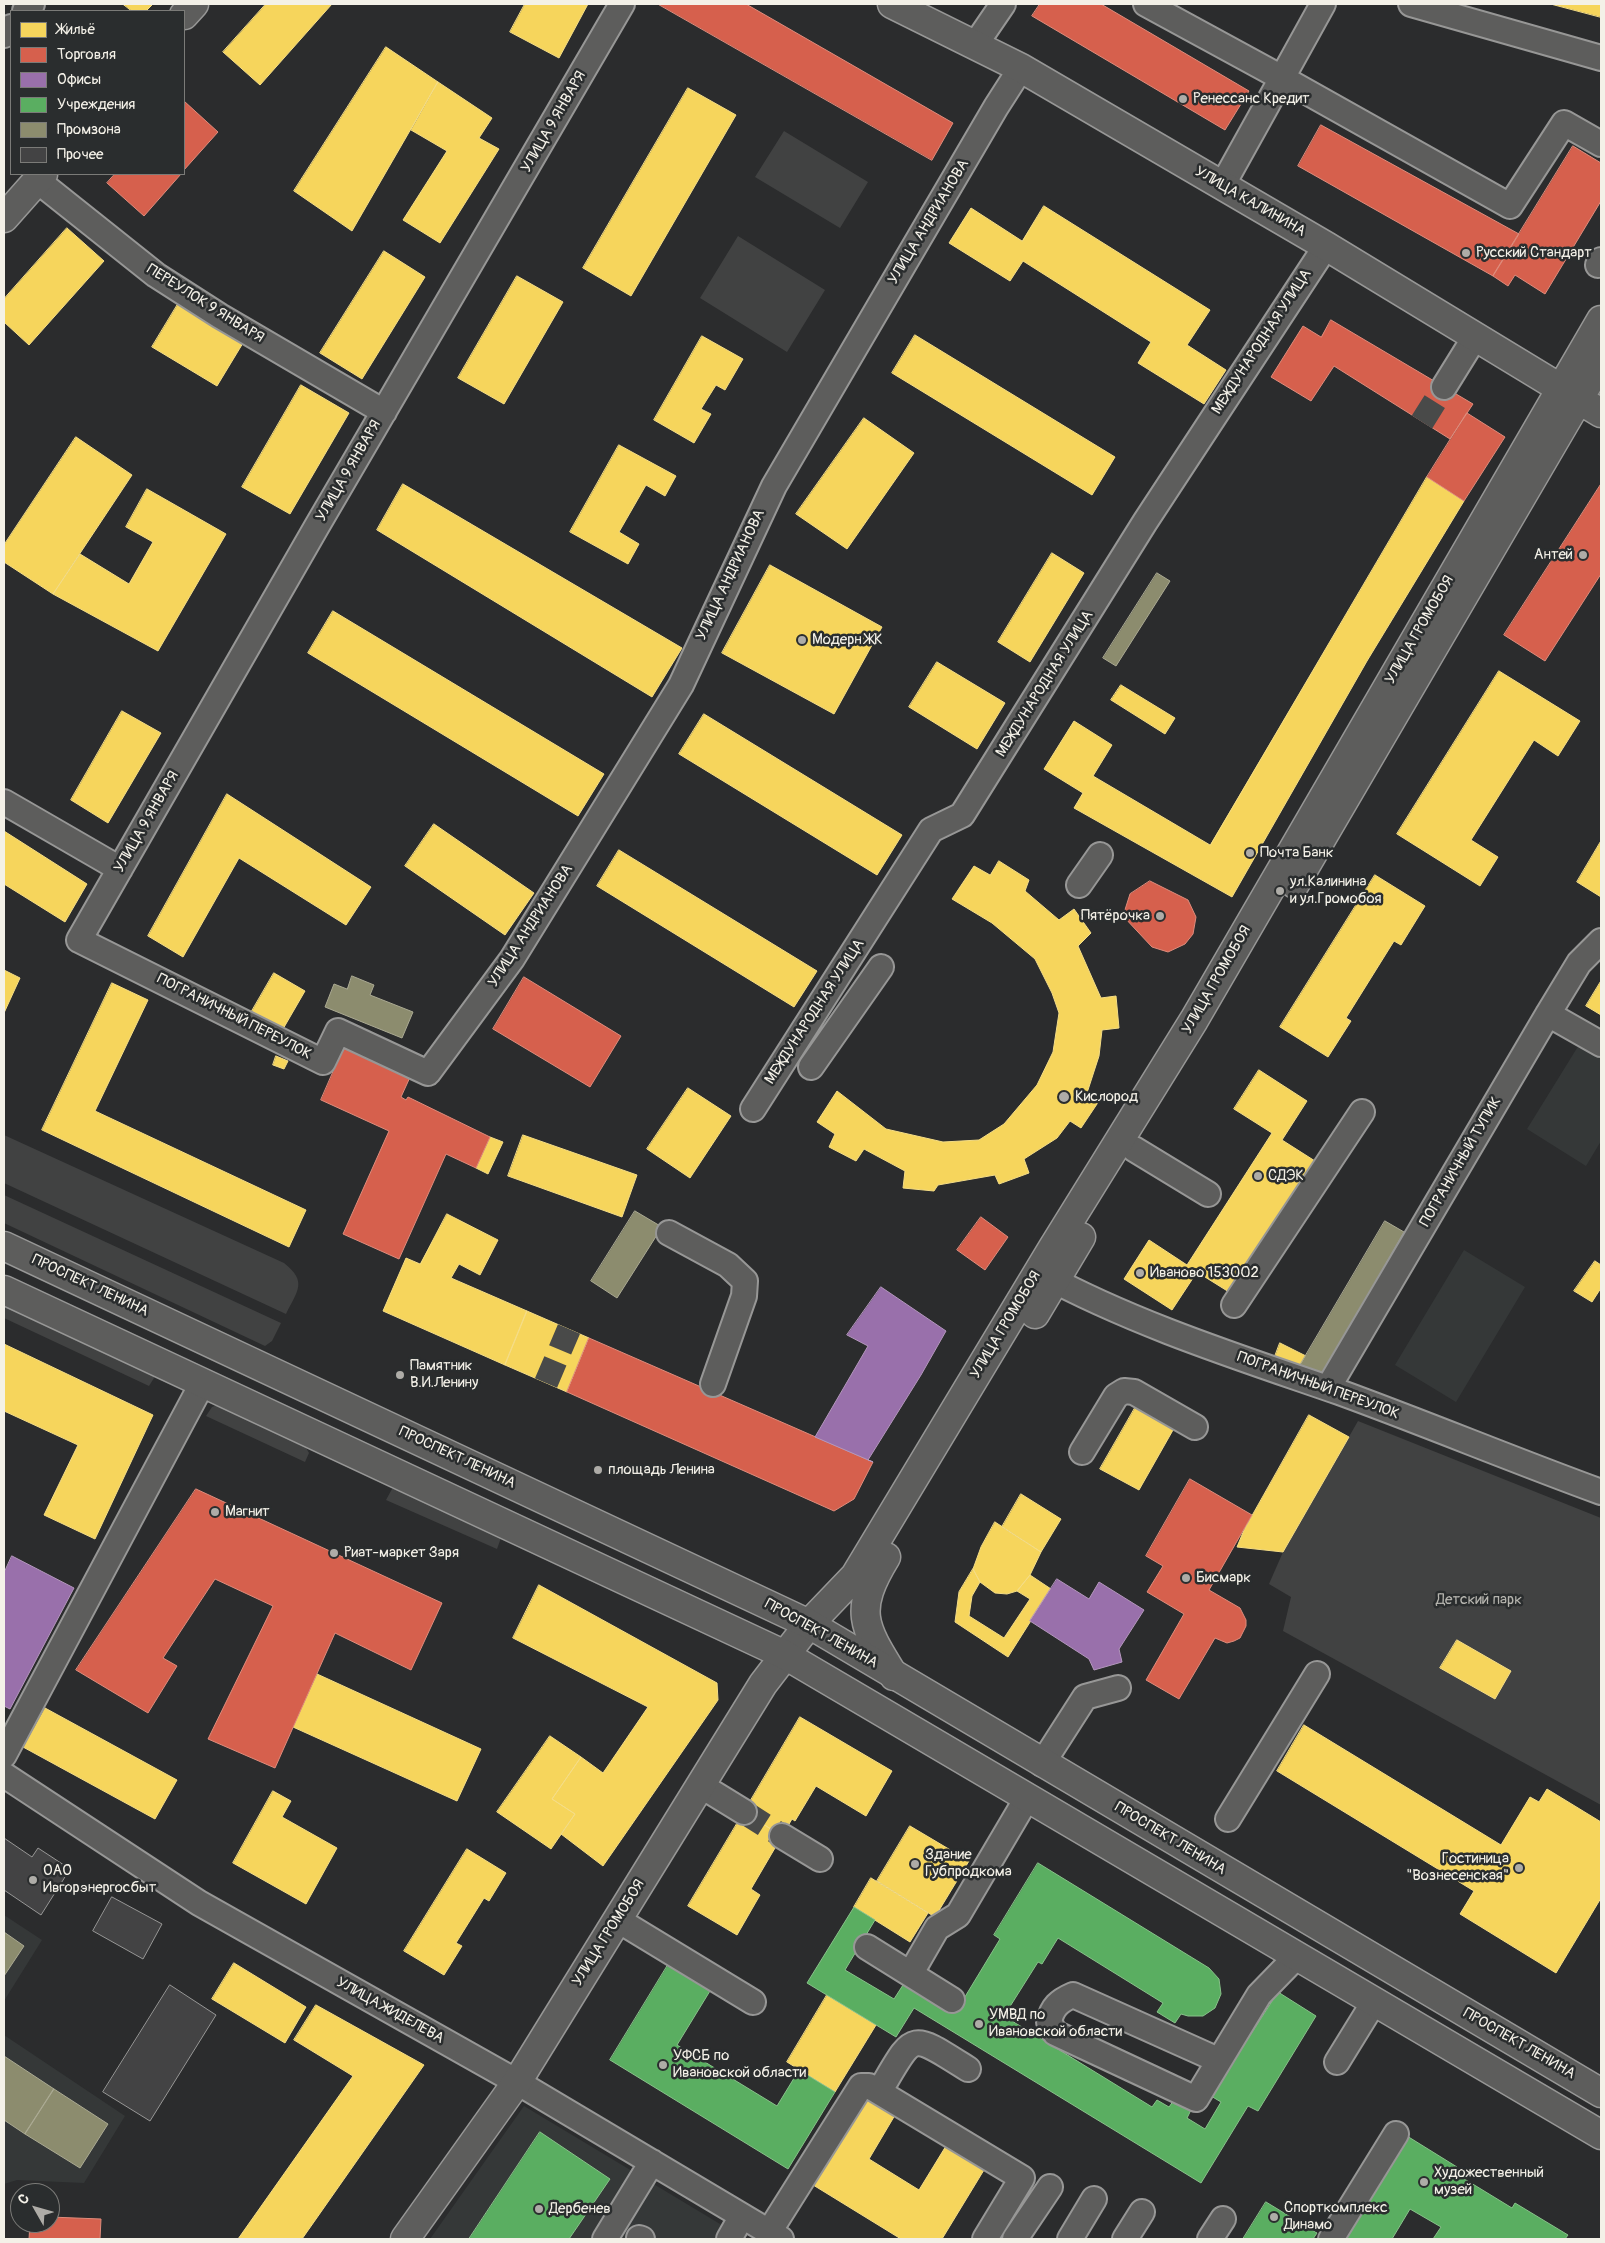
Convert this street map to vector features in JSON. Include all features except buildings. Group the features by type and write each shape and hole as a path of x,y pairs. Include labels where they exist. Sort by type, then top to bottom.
{"main road":[{"path":"185,14 194,4"},
{"name":"УЛИЦА КАЛИНИНА","path":"892,4 1021,68 1326,246 1580,401"},
{"path":"4,218 41,177"},
{"name":"УЛИЦА ГРОМОБОЯ","path":"894,1676 871,1639 865,1620 870,1584 1194,1020 1580,401 1601,320"},
{"name":"УЛИЦА ГРОМОБОЯ","path":"405,2239 517,2082 763,1684 809,1624 855,1576 1047,1276 1134,1149 1339,811 1580,401 1601,361"},
{"name":"ПРОСПЕКТ ЛЕНИНА","path":"4,1246 809,1624 1042,1764 1601,2092"},
{"path":"4,1290 785,1655 1296,1957 1601,2134"},
{"name":"УЛИЦА ГРОМОБОЯ","path":"809,1624 870,1584"}],"street":[{"name":"УЛИЦА 9 ЯНВАРЯ","path":"79,940 622,4"},
{"path":"975,45 1003,4"},
{"path":"1146,4 1510,206 1564,123 1601,144"},
{"path":"1222,186 1323,4"},
{"path":"1410,4 1601,58"},
{"name":"УЛИЦА АНДРИАНОВА","path":"428,1073 512,959 681,685 774,486 996,107 1021,68"},
{"name":"ПЕРЕУЛОК 9 ЯНВАРЯ","path":"41,177 156,275 220,316 384,412"},
{"name":"МЕЖДУНАРОДНАЯ УЛИЦА","path":"753,1109 825,1000 931,830 962,815 1145,522 1326,246"},
{"path":"1444,387 1475,337"},
{"path":"4,802 120,869"},
{"path":"1079,885 1100,854"},
{"name":"ПОГРАНИЧНЫЙ ПЕРЕУЛОК","path":"79,940 323,1062 338,1031 428,1073"},
{"name":"ПОГРАНИЧНЫЙ ТУПИК","path":"1328,1388 1579,963 1601,941"},
{"path":"790,1053 818,1071 847,1015 881,967"},
{"path":"825,1000 847,1015"},
{"path":"1548,1014 1601,1044"},
{"path":"1234,1305 1362,1112"},
{"path":"1134,1149 1208,1194"},
{"path":"668,1233 728,1265 745,1281 744,1296 713,1384"},
{"name":"ПОГРАНИЧНЫЙ ПЕРЕУЛОК","path":"1047,1276 1081,1294 1235,1356 1328,1388 1601,1492"},
{"path":"4,1755 203,1382"},
{"path":"1082,1452 1116,1396 1124,1391 1134,1392 1196,1427"},
{"path":"1228,1819 1317,1674"},
{"path":"1042,1764 1085,1697 1118,1688"},
{"name":"УЛИЦА ЖИДЕЛЕВА","path":"4,1775 199,1903 517,2082 652,2162 762,2231"},
{"path":"700,1785 744,1812"},
{"path":"911,1973 937,1928 958,1916 1027,1798"},
{"path":"782,1836 820,1859"},
{"path":"618,1920 753,2002"},
{"path":"867,1947 952,2000"},
{"path":"1218,2060 1073,1995 1061,2000 1051,2011 1049,2022 1055,2033 1196,2099 1218,2060 1259,1996 1296,1957"},
{"path":"1337,2062 1374,2002"},
{"path":"879,2092 906,2047 917,2042 928,2044 968,2069"},
{"path":"729,2239 762,2231 861,2086 870,2086 1022,2178 985,2239"},
{"path":"1331,2239 1396,2134"},
{"path":"605,2239 652,2162"},
{"path":"1015,2239 1050,2187"},
{"path":"1070,2239 1094,2199"},
{"path":"1125,2239 1142,2212"},
{"path":"1210,2239 1223,2219"}],"shaded area":[{"path":"1582,1040 1601,1052 1601,1141 1586,1166 1527,1129"},
{"path":"1464,1250 1525,1287 1456,1402 1395,1365"},
{"path":"4,1915 42,1940 4,2001"},
{"path":"4,2035 125,2116 84,2183 17,2180 4,2184"},
{"path":"524,2106 745,2239 430,2239"}],"green space":[{"path":"784,131 868,182 840,228 755,177"},
{"path":"738,236 825,290 787,352 700,298"},
{"path":"4,1135 284,1263 298,1281 297,1293 286,1314 4,1183"},
{"path":"4,1195 281,1323 272,1341 265,1346 4,1223"},
{"path":"4,1306 121,1361 129,1356 159,1370 149,1386 4,1318"},
{"path":"220,1404 304,1444 309,1453 305,1462 206,1416 212,1407"},
{"name":"Детский парк","path":"1358,1421 1601,1518 1601,1805 1283,1631 1291,1597 1269,1584 1283,1552"},
{"path":"392,1489 399,1489 502,1535 497,1549 386,1500"}],"tunnel":[{"path":"1422,422 1444,387"},
{"path":"546,1383 569,1329"},
{"path":"744,1812 782,1836"}],"place":[{"name":"Ренессанс Кредит","path":"1183,99"},
{"name":"Русский Стандарт","path":"1466,253"},
{"name":"Антей","path":"1583,555"},
{"name":"Модерн ЖК","path":"802,640"},
{"name":"Почта Банк","path":"1250,853"},
{"name":"ул.Калинина и ул.Громобоя","path":"1280,891"},
{"name":"Пятёрочка","path":"1160,916"},
{"name":"Кислород","path":"1064,1097"},
{"name":"СДЭК","path":"1258,1176"},
{"name":"Иваново 153002","path":"1140,1273"},
{"name":"Памятник В.И.Ленину","path":"400,1375"},
{"name":"площадь Ленина","path":"598,1470"},
{"name":"Магнит","path":"215,1512"},
{"name":"Риат-маркет Заря","path":"334,1553"},
{"name":"Бисмарк","path":"1186,1578"},
{"name":"Здание Губпродкома","path":"915,1864"},
{"name":"Гостиница \"Вознесенская\"","path":"1519,1868"},
{"name":"ОАО Ивгорэнергосбыт","path":"33,1880"},
{"name":"УМВД по Ивановской области","path":"979,2024"},
{"name":"УФСБ по Ивановской области","path":"663,2065"},
{"name":"Художественный музей","path":"1424,2182"},
{"name":"Дербенев","path":"539,2209"},
{"name":"Спорткомплекс Динамо","path":"1274,2217"}]}
